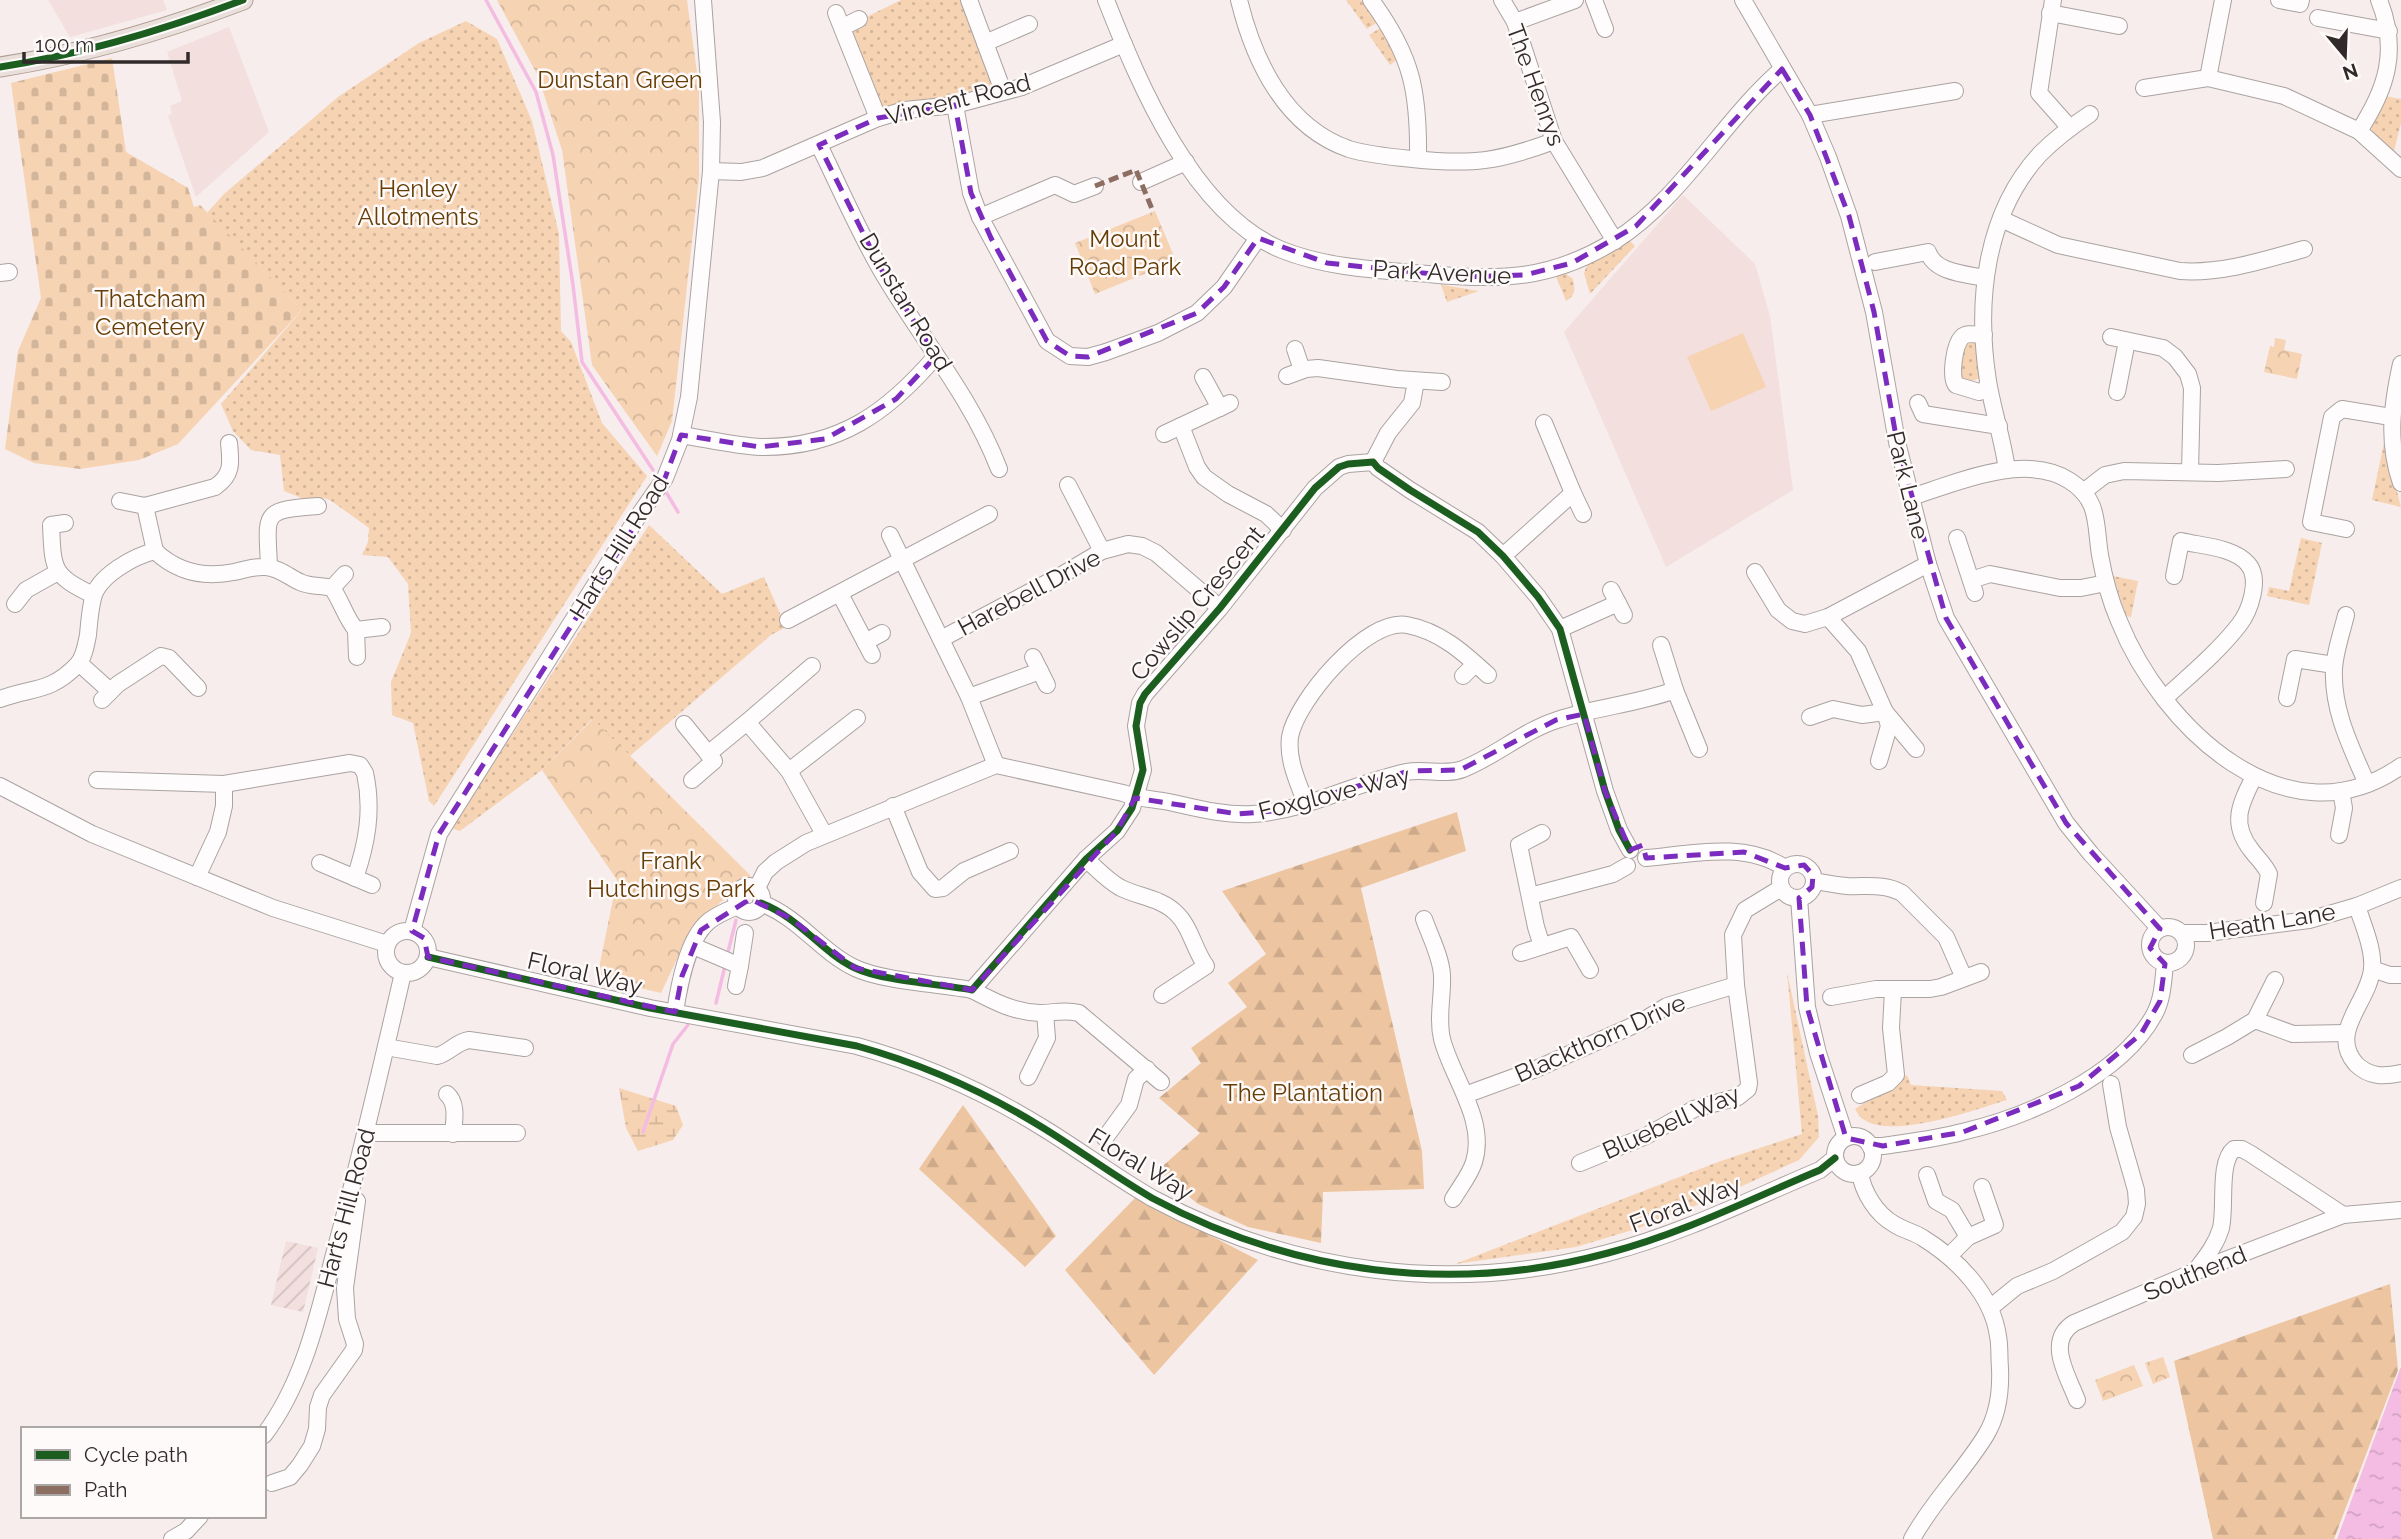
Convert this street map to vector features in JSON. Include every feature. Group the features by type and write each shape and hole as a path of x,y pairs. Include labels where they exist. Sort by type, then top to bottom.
{"main road":[{"path":"0,67 56,58 116,43 243,0"}],"street":[{"name":"Harts Hill Road","path":"412,931 439,834 637,518 665,478 681,435 688,397 711,171 712,122 704,0"},
{"path":"969,0 1003,91"},
{"name":"Park Avenue","path":"1106,0 1147,94 1186,162 1220,208 1258,238 1300,257 1327,263 1486,279 1525,275 1572,263 1615,241 1659,205 1754,96 1782,69"},
{"path":"1239,0 1262,66 1278,94 1301,121 1332,142 1378,155 1483,162 1515,156 1554,141"},
{"path":"1371,0 1394,33 1410,69 1419,123 1418,159"},
{"name":"The Henrys","path":"1502,0 1514,22 1554,141 1615,241"},
{"path":"1514,22 1575,0"},
{"path":"1594,0 1605,29"},
{"name":"Park Lane","path":"1742,0 1810,115 1829,160 1864,268 1890,410 1928,564 1946,618 2052,802 2091,854 2160,929"},
{"path":"2208,78 2223,0"},
{"path":"2279,0 2300,4 2301,0"},
{"path":"2359,131 2380,95 2393,40 2379,0"},
{"path":"2070,128 2039,93 2051,7 2119,26"},
{"path":"2318,18 2393,40"},
{"path":"859,19 839,20 878,118"},
{"path":"985,43 1029,24"},
{"name":"Vincent Road","path":"711,171 752,170 819,145 878,118 905,110 955,105 1022,87 1124,44"},
{"path":"2144,88 2208,78 2284,96 2359,131 2401,169"},
{"path":"1810,115 1955,91"},
{"path":"955,105 971,193 980,217 1047,341 1060,351 1088,357 1153,335 1197,313 1218,294 1258,238"},
{"path":"2007,470 1989,382 1984,335 1982,305 1992,246 2001,219 2031,165 2070,128 2090,114"},
{"name":"Dunstan Road","path":"819,145 881,269 970,408 993,464"},
{"path":"1141,182 1157,167 1186,162"},
{"path":"980,217 1055,185 1074,194 1095,186"},
{"path":"2001,219 2058,245 2180,271 2236,266 2304,249"},
{"path":"1875,262 1928,252 1930,259 1940,266 1985,278"},
{"path":"1984,335 1968,334 1961,339 1952,379 1955,385 1979,392 1987,389 1989,382"},
{"path":"2117,392 2119,339 2167,350 2182,364 2191,380 2189,472"},
{"path":"1295,349 1294,373 1331,370 1442,382"},
{"path":"681,435 760,447 825,439 866,419 896,399 936,356"},
{"path":"2401,364 2394,457 2401,483"},
{"path":"1164,435 1225,405 1203,377"},
{"path":"1416,381 1412,403 1388,433 1373,462 1410,490 1478,532 1538,597 1560,629 1609,803 1628,858"},
{"path":"1918,403 1923,414 1999,426"},
{"path":"2346,529 2311,522 2332,418 2342,409 2395,427"},
{"path":"1544,423 1583,514"},
{"path":"1181,426 1197,467 1204,477 1221,490 1266,514 1283,530"},
{"path":"120,501 145,506 215,487 224,481 228,474 235,452"},
{"name":"Cowslip Crescent","path":"972,990 1086,859 1117,831 1132,808 1143,769 1136,737 1140,703 1145,694 1220,608 1315,488 1332,471 1348,464 1373,462"},
{"path":"2083,492 2105,475 2124,471 2189,472 2263,464 2286,469"},
{"path":"1912,497 2007,470 2035,468 2057,474 2083,492 2095,513 2106,583 2118,619 2135,655 2181,719 2215,749 2254,777 2300,792 2342,791 2367,784 2401,765"},
{"path":"1068,485 1102,551"},
{"path":"1503,556 1573,493"},
{"path":"145,506 155,551 178,568 206,575 269,567 301,583 332,589 346,618 356,630 357,657"},
{"path":"269,567 267,526 270,518 281,509 318,506"},
{"path":"788,620 989,514"},
{"path":"53,525 52,555 58,572 69,583 93,595"},
{"path":"968,525 977,541"},
{"name":"Harebell Drive","path":"890,535 969,697 996,765"},
{"path":"268,539 285,538"},
{"path":"1957,538 1973,587 1998,580 2060,588 2081,588 2106,583"},
{"path":"2165,698 2239,626 2259,589 2247,562 2230,552 2182,541 2174,576"},
{"name":"Harebell Drive","path":"941,639 1102,551 1128,544 1149,549 1220,608"},
{"path":"0,699 47,688 79,663 86,645 93,595 112,573 134,558 155,551"},
{"path":"1755,572 1774,605 1788,618 1805,624 1828,617 1928,564"},
{"path":"15,604 22,586 58,572"},
{"path":"332,589 345,573"},
{"path":"840,594 869,648 882,633"},
{"path":"1560,629 1617,603"},
{"path":"2346,615 2346,640 2334,665 2335,695 2342,727 2367,784"},
{"path":"1828,617 1858,651 1885,712 1889,726 1879,761"},
{"path":"1306,804 1292,766 1290,735 1303,705 1360,641 1378,629 1406,625 1450,642 1482,669 1463,676"},
{"path":"356,630 382,627"},
{"path":"1661,645 1675,691 1699,749"},
{"path":"79,663 106,695 161,656 169,658 195,678"},
{"path":"2287,698 2295,659 2334,665"},
{"path":"708,754 812,666"},
{"path":"969,697 1040,671"},
{"name":"Foxglove Way","path":"996,765 1135,798 1150,798 1205,810 1254,814 1306,804 1409,771 1460,770 1509,742 1556,720 1646,701 1675,691"},
{"path":"1810,718 1833,709 1862,715 1885,712"},
{"path":"1885,712 1916,749"},
{"path":"789,771 857,718"},
{"path":"747,722 789,771 824,834"},
{"path":"684,724 715,761 692,780"},
{"path":"104,785 224,784 350,763 360,765 366,777 369,813 366,842 355,877"},
{"path":"759,896 765,872 776,862 824,834 996,765"},
{"path":"2254,777 2241,802 2235,832 2269,874 2264,903"},
{"path":"197,877 218,832 224,806 224,784"},
{"path":"0,786 92,834 197,877 273,908 387,944"},
{"path":"2339,835 2344,808 2342,791"},
{"path":"893,806 920,872 935,889 943,888 964,871 997,866 1010,851"},
{"path":"1542,833 1519,845 1542,946"},
{"path":"1530,896 1613,874 1641,849 1646,858 1744,852 1764,856 1785,868"},
{"path":"1086,859 1121,888 1149,897 1175,911 1186,926 1195,950 1218,978"},
{"path":"320,863 372,884"},
{"path":"1797,864 1809,869 1814,881 1809,892 1799,898 1787,895 1781,888 1780,878 1785,868 1797,864"},
{"path":"1814,881 1895,889 1946,937 1964,978"},
{"path":"675,1012 681,976 701,930 709,921 738,905 736,898 739,891 749,886 855,968 875,975 972,990 999,1005 1022,1011 1045,1013 1066,1010 1079,1013 1161,1082"},
{"name":"Bluebell Way","path":"1580,1163 1646,1136 1694,1109 1744,1095 1749,1083 1736,985 1733,935 1741,916 1752,904 1781,888"},
{"name":"Heath Lane","path":"2182,933 2207,933 2309,920 2357,906 2401,888"},
{"path":"1799,898 1807,1007 1821,1065 1846,1138"},
{"path":"2357,906 2372,968 2346,1033 2348,1050 2353,1060 2364,1070 2383,1076 2401,1073"},
{"path":"1424,919 1442,972 1438,1016 1443,1040 1465,1095 1477,1144 1470,1171 1453,1199"},
{"path":"2172,928 2182,933 2187,943 2185,954 2176,962 2165,964 2155,958 2150,948 2152,937 2160,929 2172,928"},
{"path":"406,930 412,931 424,938 428,957 421,968 410,973 398,971 389,962 387,944 395,935 406,930"},
{"path":"736,986 732,963 745,933"},
{"path":"1521,953 1571,937 1590,970"},
{"path":"693,946 732,963"},
{"name":"Floral Way","path":"428,957 675,1012 857,1045 887,1054 948,1077 990,1098 1040,1126 1150,1197 1224,1231 1275,1251 1357,1268 1399,1273 1504,1272 1552,1266 1611,1253 1820,1170 1835,1158"},
{"path":"1870,1146 1963,1132 2024,1112 2078,1086 2112,1062 2141,1034 2154,1016 2160,1001 2165,964"},
{"path":"1162,995 1206,966"},
{"path":"2372,968 2390,975 2401,975"},
{"name":"Harts Hill Road","path":"266,1432 277,1418 311,1342 367,1133 404,972"},
{"path":"1831,997 1876,989 1930,989 1982,972"},
{"path":"2192,1055 2255,1020 2275,979"},
{"name":"Blackthorn Drive","path":"1465,1095 1573,1053 1641,1022 1667,1006 1736,985"},
{"path":"1860,1095 1888,1083 1896,1075 1892,1028 1893,990"},
{"path":"1028,1077 1047,1038 1045,1013"},
{"path":"2255,1020 2293,1034 2346,1033"},
{"path":"386,1047 437,1056 460,1042 469,1040 525,1048"},
{"path":"1105,1138 1129,1105 1136,1079 1147,1069"},
{"path":"1990,1308 2017,1286 2053,1271 2116,1235 2126,1228 2134,1217 2136,1190 2118,1127 2111,1084"},
{"path":"447,1094 452,1099 454,1109 453,1134"},
{"path":"367,1133 517,1133"},
{"path":"1857,1136 1867,1141 1870,1146 1871,1161 1860,1172 1853,1174 1842,1169 1835,1158 1837,1146 1846,1138 1857,1136"},
{"path":"2194,1272 2211,1250 2220,1231 2225,1164 2234,1149 2242,1149 2251,1154 2343,1215"},
{"path":"1860,1172 1866,1192 1886,1219 1921,1236 1949,1256 1965,1273 1990,1308 1998,1336 2000,1391 1987,1433 1912,1539"},
{"path":"1927,1175 1936,1201 1952,1210 1968,1237"},
{"path":"1949,1256 1968,1237 2003,1222 1982,1187"},
{"path":"272,1483 290,1477 312,1446 322,1395 354,1350 355,1344 347,1319 345,1287 358,1204 350,1194"},
{"name":"Southend","path":"2077,1400 2060,1352 2060,1339 2065,1330 2074,1323 2194,1272 2343,1215 2401,1210"},
{"path":"172,1539 186,1531 198,1518"}],"highlighted area":[{"path":"1782,69 1810,115 1849,216 1874,312 1897,442 1946,618 2066,823 2160,929 2150,948 2165,964 2160,1001 2141,1034 2079,1086 1963,1132 1883,1146 1846,1138 1807,1007 1799,898 1812,887 1813,875 1804,865 1785,868 1744,852 1646,858 1643,845 1630,850 1605,791 1584,714 1556,720 1460,770 1409,771 1273,811 1238,814 1135,798 1117,831 972,990 855,968 790,918 750,899 701,930 682,976 675,1012 428,957 424,938 412,931 439,834 665,478 681,435 760,447 825,439 896,399 936,356 881,269 819,145 878,118 955,105 971,193 991,238 1047,341 1070,356 1088,357 1197,313 1224,287 1258,238 1327,263 1461,277 1525,275 1572,263 1636,226"}],"shaded area":[{"path":"48,0 163,0 167,10 70,37"},
{"path":"229,27 269,132 196,197 168,116 172,113 170,106 182,101 167,52"},
{"path":"1683,195 1755,264 1770,316 1793,490 1666,567 1564,332"},
{"path":"286,1241 318,1248 303,1312 271,1305"}],"green space":[{"name":"Dunstan Green","path":"497,0 687,0 699,87 699,178 672,421 657,456 592,365 562,150 538,76"},
{"path":"901,0 965,0 1004,92 878,118 844,28"},
{"path":"1346,0 1361,0 1378,22 1367,29"},
{"name":"Henley Allotments","path":"466,21 497,39 532,121 559,234 561,331 571,342 602,423 647,476 434,806 429,801 413,723 392,715 391,682 411,633 408,584 388,557 362,555 368,542 369,528 330,500 323,498 314,503 284,491 280,455 251,450 233,431 221,404 302,310 207,213 224,194 338,97 419,43"},
{"path":"1382,27 1398,59 1390,65 1369,35"},
{"name":"Thatcham Cemetery","path":"112,58 126,152 188,188 194,207 200,205 302,310 178,444 139,460 80,469 34,463 5,449 18,351 41,298 11,83"},
{"path":"2385,96 2401,99 2401,123 2394,151 2373,133 2371,127"},
{"name":"Mount Road Park","path":"1155,211 1176,261 1095,294 1075,243"},
{"path":"1629,240 1635,246 1590,294 1584,273 1588,263"},
{"path":"1562,271 1573,279 1574,286 1573,294 1566,301 1555,274"},
{"path":"1440,282 1443,285 1479,291 1447,302"},
{"path":"1743,333 1766,387 1711,411 1687,357"},
{"path":"2275,338 2286,340 2284,350 2302,354 2297,379 2264,372 2270,346 2274,347"},
{"path":"1971,340 1978,343 1982,375 1969,381 1960,379 1961,347"},
{"path":"2384,443 2401,507 2372,500"},
{"path":"649,525 722,594 764,577 786,627 771,635 630,756 592,719 542,770 460,831 451,828"},
{"path":"2301,538 2322,543 2309,605 2267,596 2269,587 2289,591"},
{"path":"2113,576 2138,581 2131,617 2126,616"},
{"name":"Frank Hutchings Park","path":"593,719 751,876 692,927 661,993 597,978 617,880 542,770"},
{"name":"The Plantation","path":"1457,812 1466,851 1361,888 1422,1151 1424,1189 1323,1192 1321,1243 1248,1227 1198,1204 1157,1171 1200,1133 1159,1098 1201,1063 1191,1048 1247,1007 1228,983 1266,954 1222,891"},
{"path":"1787,972 1818,1116 1819,1137 1799,1160 1720,1196 1639,1228 1576,1247 1455,1264 1718,1162 1802,1134"},
{"path":"1907,1075 1911,1085 2002,1091 2007,1100 1956,1116 1916,1124 1880,1125 1859,1116 1855,1109"},
{"path":"619,1088 676,1106 683,1125 673,1140 638,1151 626,1128"},
{"path":"963,1105 1056,1236 1025,1267 919,1169"},
{"path":"1136,1197 1258,1260 1154,1375 1065,1270"},
{"path":"2390,1284 2398,1370 2334,1539 2213,1539 2174,1361"},
{"path":"2163,1357 2170,1377 2153,1384 2145,1363"},
{"path":"2134,1365 2143,1386 2103,1401 2095,1380"}],"water":[{"path":"2400,1369 2401,1539 2337,1539"}],"waterway":[{"path":"486,0 536,92 553,155 582,362 653,470"},
{"path":"663,487 678,512"},
{"path":"727,956 736,920"},
{"path":"716,1003 725,966"},
{"path":"643,1132 673,1044 688,1025"}],"marked path":[{"path":"1095,186 1136,170 1152,209"}],"cycle path":[{"path":"0,67 123,40 243,0"},
{"path":"761,903 787,917 831,953 855,968 895,979 972,990 1086,859 1117,831 1132,808 1143,770 1136,726 1140,703 1145,694 1220,608 1315,488 1339,467 1373,462 1410,490 1478,532 1538,597 1560,629 1605,791 1619,830 1630,850"},
{"path":"428,957 650,1008 857,1046 881,1053 928,1070 996,1101 1152,1198 1206,1224 1261,1245 1317,1260 1375,1270 1433,1274 1491,1273 1550,1266 1608,1253 1716,1215 1820,1170 1835,1158"}]}
